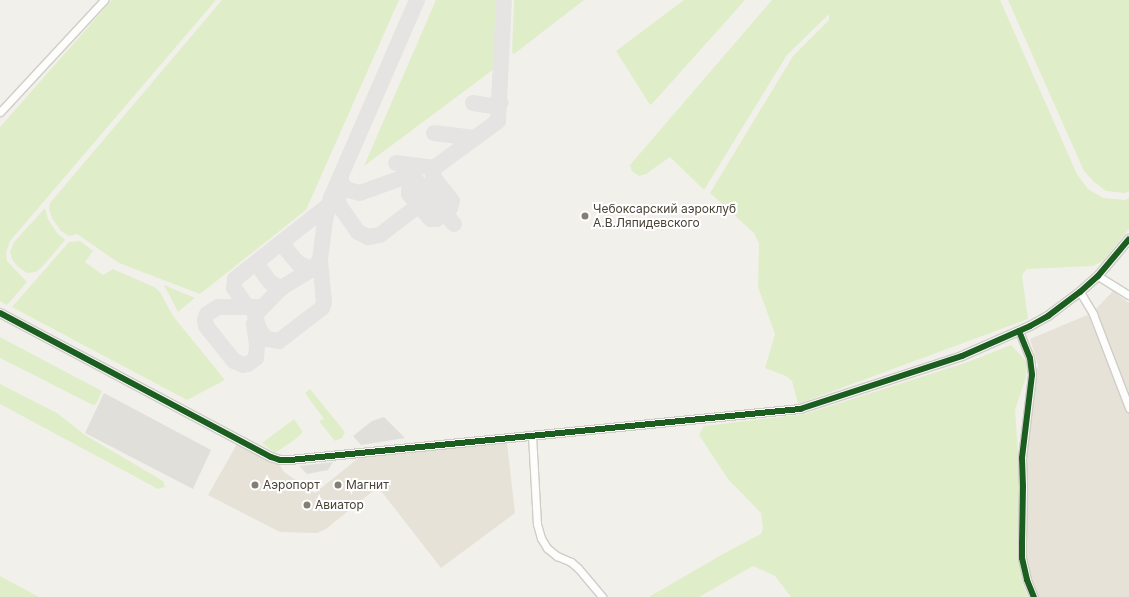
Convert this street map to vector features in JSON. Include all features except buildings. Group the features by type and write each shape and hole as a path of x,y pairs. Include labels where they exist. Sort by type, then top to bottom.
{"street":[{"path":"0,112 104,0"},
{"path":"0,313 280,460 800,409 962,356 1019,331 1048,316 1080,292 1098,276 1129,239"},
{"path":"1098,276 1129,295"},
{"path":"1080,292 1093,314 1129,408"},
{"path":"1019,331 1030,358 1032,374 1022,458 1024,486 1022,558 1027,580 1034,597"},
{"path":"532,436 537,524 541,538 547,548 557,556 571,562 578,568 602,597"}],"shaded area":[{"path":"1113,291 1129,303 1129,597 1033,597 1025,559 1026,460 1029,411 1038,365 1030,339 1092,313"},
{"path":"104,393 211,450 193,489 85,433"},
{"path":"384,417 405,438 361,445 353,436 372,421"},
{"path":"507,443 515,513 441,568 378,487 326,529 317,533 280,532 208,495 237,444 279,464 284,472 315,493 361,456"},
{"path":"333,462 328,470 307,474 299,466"}],"green space":[{"path":"112,0 216,0 10,241 6,253 7,261 27,282 7,305 0,301 0,127"},
{"path":"222,0 399,0 306,210 200,294 119,263 77,234 69,236 61,231 52,218 49,209 50,203"},
{"path":"436,0 496,0 494,69 364,166"},
{"path":"514,0 584,0 514,54 512,52"},
{"path":"684,0 745,0 650,105 616,51"},
{"path":"772,0 1000,0 1077,174 1088,189 1103,198 1125,200 1129,198 1129,229 1103,261 1093,266 1027,269 1022,275 1028,319 798,404 792,381 786,376 765,368 775,334 758,287 759,244 754,233 710,193 793,56 829,20 829,14 787,55 704,190 670,157 646,174 639,176 632,171 630,165"},
{"path":"1008,0 1129,0 1129,191 1125,193 1106,191 1094,182 1084,171"},
{"path":"45,208 48,219 57,233 65,240 43,266 36,272 27,273 17,266 12,259 10,252 14,242"},
{"path":"80,241 93,251 85,262 103,275 113,269 154,287 160,292 173,316 225,380 187,400 12,307 69,242"},
{"path":"164,285 195,298 178,312"},
{"path":"0,337 102,391 96,404 93,405 0,358"},
{"path":"1011,345 1027,362 1026,377 1015,410 1020,479 1019,543 1023,584 1028,597 791,597 775,576 753,566 699,597 649,597 761,534 763,528 761,513 728,479 699,435 704,426 805,414 968,362"},
{"path":"0,384 57,413 85,435 163,481 165,487 158,489 0,404"},
{"path":"310,389 345,432 342,438 335,441 319,421 324,419 305,393"},
{"path":"294,419 303,432 297,438 275,453 262,443"},
{"path":"0,576 39,597 0,597"}],"taxiway":[{"path":"320,260 324,302 322,308 279,341 266,339 259,329 255,315 281,288 311,270 320,260 325,220 331,198 417,0"},
{"path":"454,224 444,213 421,186 415,187 409,191 409,194 431,219 436,219 442,215 446,211 450,208 452,201 433,177 434,168 498,121 504,0"},
{"path":"473,103 493,106 500,103"},
{"path":"434,133 475,138"},
{"path":"396,163 434,168"},
{"path":"337,187 339,205 358,232 368,237 380,235 419,205 422,199 421,186 411,177 399,179 360,193 348,190 342,185 340,178"},
{"path":"250,308 246,305 234,288 235,279 329,205"},
{"path":"281,243 298,263 308,268 315,267"},
{"path":"256,263 270,282 281,288"},
{"path":"254,324 257,346 256,358 248,364 243,365 234,361 206,326 205,320 207,314 218,307 262,307"}],"cycle path":[{"path":"0,313 271,457 280,460 290,460 800,409 962,356 1030,326 1048,316 1080,292 1098,276 1129,239"},
{"path":"1019,331 1030,358 1032,375 1022,458 1022,558 1027,580 1034,597"}],"place":[{"name":"Чебоксарский аэроклуб А.В.Ляпидевского","path":"585,216"},
{"name":"Аэропорт","path":"255,485"},
{"name":"Магнит","path":"338,485"},
{"name":"Авиатор","path":"307,505"}]}
